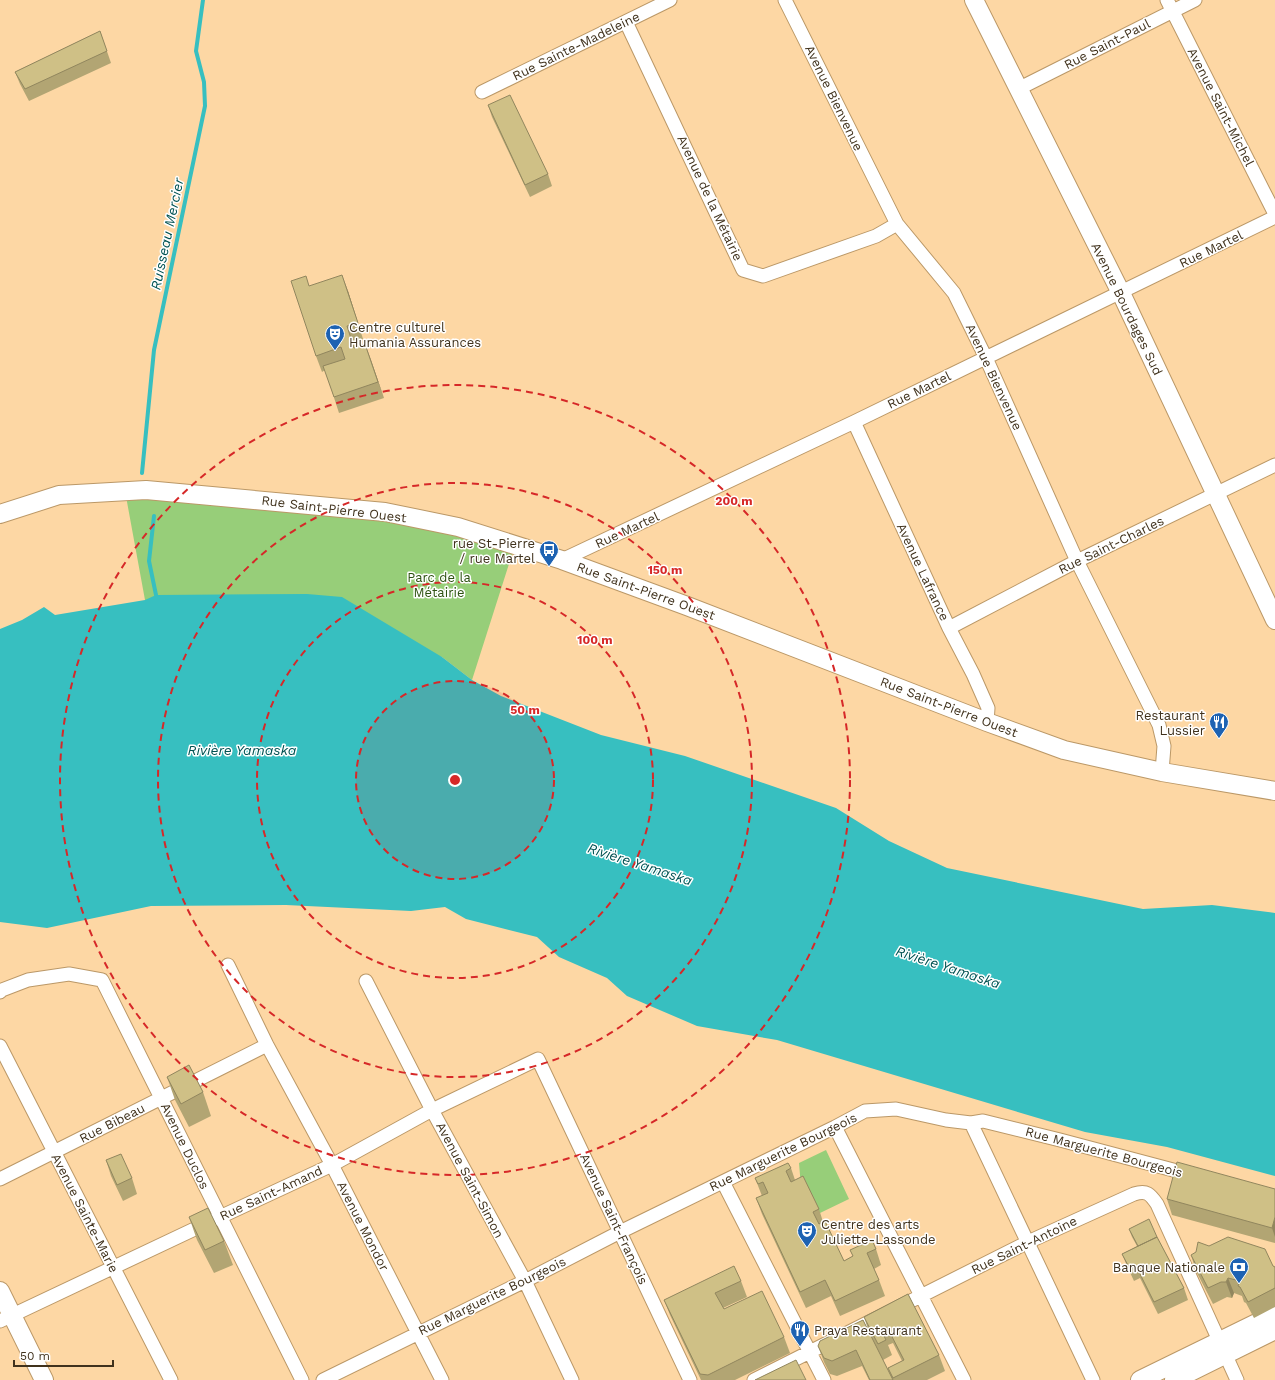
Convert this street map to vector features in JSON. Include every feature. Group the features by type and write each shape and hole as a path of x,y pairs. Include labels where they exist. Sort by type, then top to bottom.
{"street":[{"name":"Rue Sainte-Madeleine","path":"482,92 670,0"},
{"name":"Avenue Bienvenue","path":"785,0 896,224 954,293 986,358 1077,561 1159,724 1164,746 1162,772"},
{"name":"Avenue Bourdages Sud","path":"974,0 1121,293 1275,620"},
{"name":"Rue Saint-Paul","path":"1018,89 1170,6 1195,0"},
{"name":"Avenue Saint-Michel","path":"1170,6 1275,216"},
{"name":"Avenue de la Métairie","path":"626,22 743,270 763,276 876,236 896,224"},
{"name":"Rue Martel","path":"562,560 854,422 1121,293 1275,216"},
{"name":"Avenue Lafrance","path":"854,422 949,628 974,674 988,708 987,722"},
{"name":"Rue Saint-Charles","path":"949,628 1077,561 1275,465"},
{"name":"Rue Saint-Pierre Ouest","path":"0,514 59,495 146,490 385,512 458,527 562,560 688,606 987,722 1064,750 1162,772 1275,791"},
{"name":"Avenue Mondor","path":"228,965 267,1045 332,1165 442,1380"},
{"name":"Avenue Duclos","path":"0,992 28,980 69,974 102,980 302,1380"},
{"name":"Avenue Saint-Simon","path":"366,981 432,1110 525,1281 572,1380"},
{"name":"Rue Bibeau","path":"0,1179 267,1045"},
{"name":"Avenue Sainte-Marie","path":"0,1046 171,1380"},
{"name":"Rue Saint-Amand","path":"6,1318 220,1216 332,1165 432,1110 538,1059"},
{"name":"Avenue Saint-François","path":"538,1059 690,1380"},
{"name":"Rue Marguerite Bourgeois","path":"323,1380 865,1111 896,1109 946,1120 971,1123 983,1121 1202,1178"},
{"path":"971,1123 1093,1380"},
{"path":"835,1127 964,1380"},
{"path":"723,1182 824,1380"},
{"name":"Rue Saint-Antoine","path":"754,1380 1028,1242 1134,1194 1142,1192 1150,1194 1158,1204 1223,1348"},
{"path":"0,1291 6,1318 44,1380"},
{"path":"1174,1380 1275,1314"},
{"path":"1140,1380 1275,1330"},
{"path":"1223,1348 1237,1380"}],"green space":[{"name":"Parc de la Métairie","path":"125,491 314,505 515,545 472,680 442,657 145,600"},
{"path":"826,1150 849,1199 820,1213 801,1187 799,1163"}],"water":[{"name":"Rivière Yamaska","path":"307,594 342,597 442,657 472,680 501,696 601,735 685,756 836,808 889,841 947,868 1143,909 1212,905 1275,913 1275,1176 1167,1147 1085,1132 777,1040 697,1026 627,996 607,978 559,957 537,937 466,919 445,907 411,911 286,905 151,906 47,928 0,922 0,629 22,620 44,607 55,615 145,600 156,595"}],"building":[{"path":"100,31 107,51 25,89 15,72"},
{"path":"510,95 548,174 525,185 488,105"},
{"name":"Centre culturel Humania Assurances","path":"342,275 358,323 347,326 354,348 365,344 378,382 334,397 323,366 345,359 341,347 316,356 291,281 306,276 309,286"},
{"path":"189,1065 203,1092 181,1104 167,1077"},
{"path":"121,1154 132,1178 117,1185 106,1160"},
{"path":"1177,1162 1275,1189 1275,1217 1272,1228 1167,1199"},
{"name":"Centre des arts Juliette-Lassonde","path":"788,1163 791,1168 786,1171 791,1182 803,1176 819,1209 813,1212 819,1224 825,1221 844,1261 853,1256 850,1250 872,1240 876,1249 867,1253 879,1280 835,1301 825,1280 800,1292 756,1198 768,1193 763,1182 758,1184 755,1178"},
{"path":"208,1208 224,1241 205,1250 189,1217"},
{"path":"1149,1219 1157,1237 1138,1246 1129,1229"},
{"path":"1157,1237 1184,1288 1154,1302 1136,1266 1130,1269 1122,1254"},
{"name":"Banque Nationale","path":"1228,1237 1265,1249 1273,1266 1275,1267 1275,1288 1248,1302 1238,1286 1240,1281 1228,1278 1226,1282 1221,1282 1208,1288 1191,1255 1196,1252 1198,1242 1209,1246"},
{"path":"734,1266 741,1281 715,1293 724,1309 762,1291 784,1337 708,1375 700,1374 664,1300"},
{"path":"908,1294 939,1355 893,1378 888,1368 904,1360 887,1327 881,1330 886,1340 878,1344 864,1317"},
{"path":"863,1320 893,1380 870,1380 856,1350 832,1361 824,1358 818,1346 820,1341"},
{"path":"796,1360 806,1380 755,1380"}],"waterway":[{"name":"Ruisseau Mercier","path":"142,473 154,350 205,106 204,82 196,51 203,0"},
{"name":"Ruisseau Mercier","path":"154,516 149,561 156,595"}],"place":[{"name":"Centre culturel Humania Assurances","path":"335,351"},
{"name":"rue St-Pierre / rue Martel","path":"549,567"},
{"name":"Restaurant Lussier","path":"1219,739"},
{"name":"Centre des arts Juliette-Lassonde","path":"807,1248"},
{"name":"Banque Nationale","path":"1239,1284"},
{"name":"Praya Restaurant","path":"800,1347"}]}
